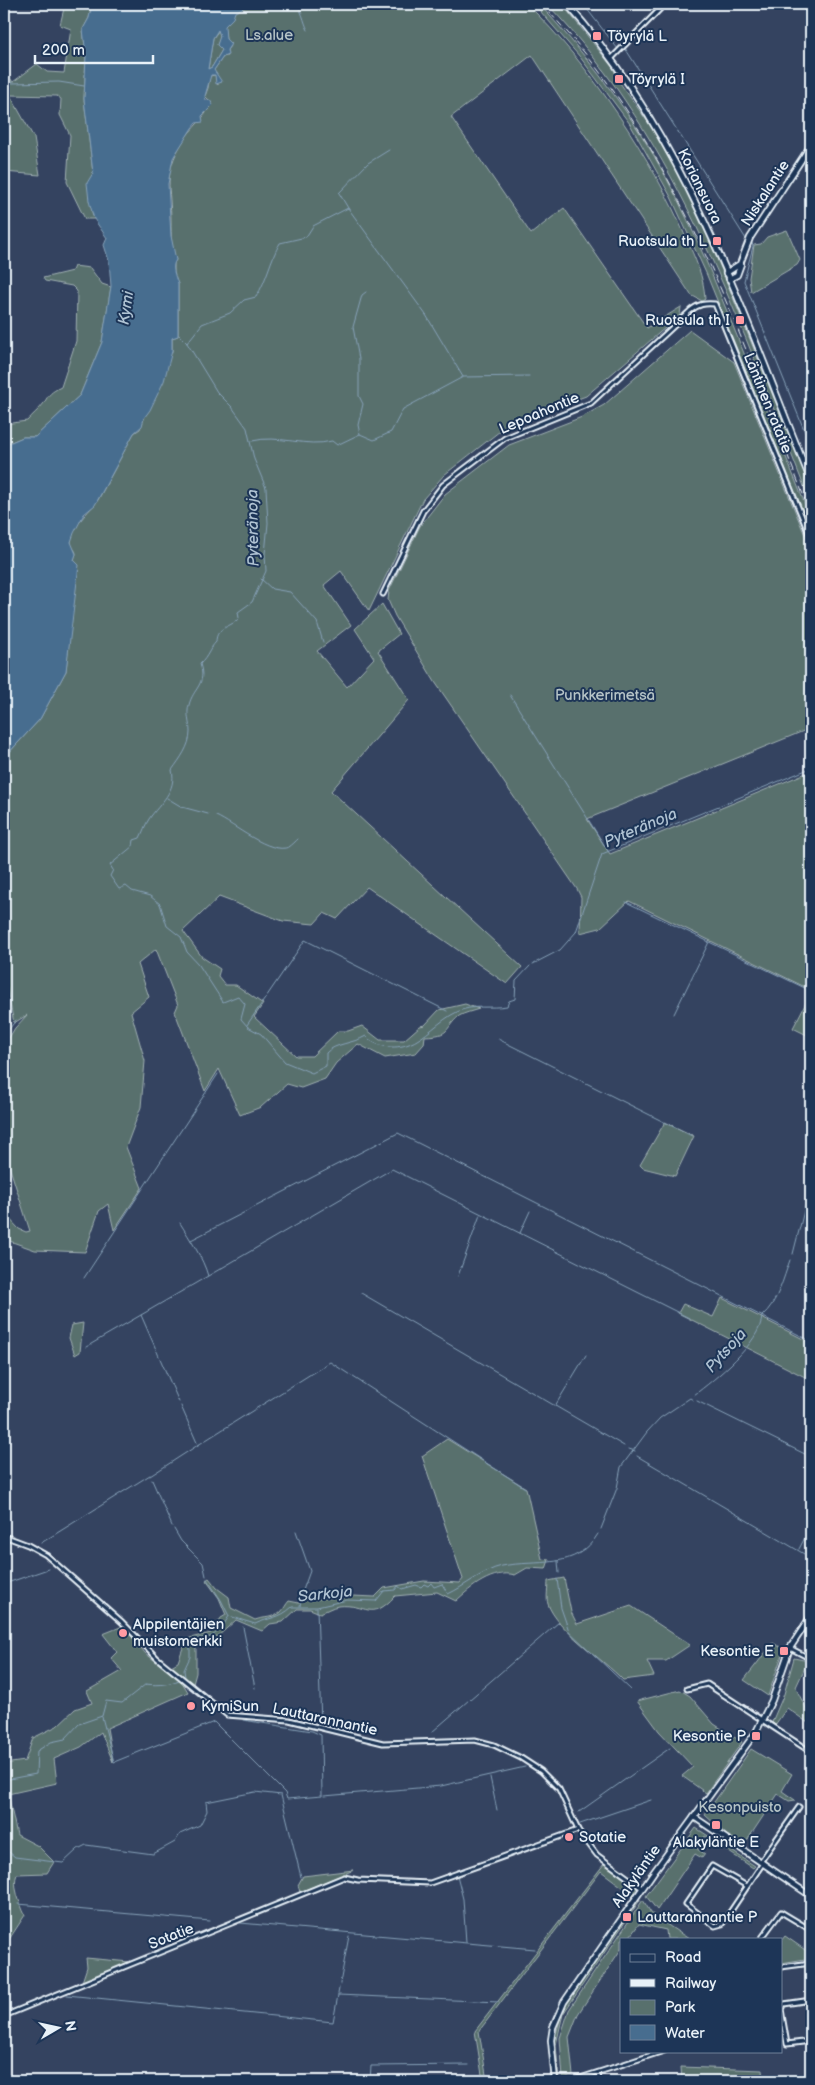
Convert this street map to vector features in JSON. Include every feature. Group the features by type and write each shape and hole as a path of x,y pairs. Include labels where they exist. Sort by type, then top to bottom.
{"street":[{"name":"Koriansuora","path":"567,4 610,60 679,170 704,220 811,481"},
{"path":"610,60 665,4"},
{"name":"Niskalantie","path":"729,280 739,272 750,238 811,145"},
{"name":"Niskalantie","path":"726,273 737,268 743,257"},
{"name":"Lepoahontie","path":"383,594 423,511 443,485 505,438 590,403 695,308 702,304 715,304"},
{"name":"Läntinen ratatie","path":"715,304 811,539"},
{"name":"Lauttarannantie","path":"4,1536 28,1545 46,1555 222,1712 233,1716 284,1720 383,1742 462,1740 494,1745 521,1758 552,1781 566,1800 578,1830 597,1855 643,1889"},
{"name":"Alakyläntie","path":"555,2081 551,2040 558,2013 580,1977 763,1720 790,1648 811,1616"},
{"path":"790,1648 811,1659"},
{"path":"687,1689 707,1684 811,1752"},
{"path":"747,1886 712,1866 686,1904 716,1926 720,1926 747,1886 762,1862 799,1807"},
{"path":"694,1817 811,1896"},
{"name":"Sotatie","path":"4,2016 344,1877 358,1880 430,1883 578,1830"},
{"path":"762,1938 781,1912 811,1930"},
{"path":"782,1967 811,1963"},
{"path":"782,2007 784,2004 811,2000"},
{"path":"782,2015 787,2044 811,2041"},
{"path":"571,2081 598,2074 661,2052"},
{"path":"598,2074 599,2081"}],"green space":[{"path":"65,4 92,4 89,18 83,29 86,56 84,99 93,173 92,212 94,219 85,219 67,182 70,135 60,115 61,99 57,96 10,95 34,138 40,175 4,172 4,70 13,82 37,64 47,72 64,73 71,29 60,25"},
{"name":"Ls.alue","path":"242,4 527,4 551,28 596,83 637,144 672,207 693,253 701,275 705,299 702,301 691,295 532,55 451,117 531,234 564,208 647,328 681,307 680,315 586,396 524,419 500,431 444,475 423,499 369,611 341,571 324,585 351,625 317,651 347,687 374,658 355,629 382,604 399,634 378,651 409,700 331,791 522,967 507,984 367,887 337,919 324,913 314,924 283,921 219,897 183,931 202,957 220,969 218,976 225,985 236,985 263,1004 254,1017 296,1056 312,1056 338,1031 348,1031 362,1026 380,1040 404,1040 420,1026 425,1025 439,1010 465,1004 479,1009 459,1016 443,1033 425,1036 424,1044 416,1053 385,1058 358,1044 336,1063 325,1079 301,1088 287,1084 261,1107 240,1115 219,1069 205,1091 175,1012 178,1005 156,949 138,964 149,997 131,1012 145,1061 141,1107 126,1147 142,1188 114,1230 108,1204 99,1211 85,1252 35,1250 4,1239 4,1213 19,1229 26,1232 30,1231 4,1150 4,1046 15,1028 27,1015 14,1023 4,974 4,758 40,719 66,671 73,598 79,570 74,560 76,553 71,544 74,530 98,500 134,433 140,429 172,351 172,338 178,336 178,284 174,276 174,263 176,260 171,236 170,173 176,153 183,141 209,107 211,102 205,96 210,76 215,75 218,85 214,70 223,57 227,56 227,50 230,46 226,39 223,25"},
{"path":"534,4 539,4 600,76 641,134 665,176 688,221 718,290 811,519 811,531 706,273 671,197 630,124 580,57"},
{"path":"547,4 562,4 613,68 620,83 650,125 680,178 707,234 811,489 811,504 732,305 703,240 671,177 635,116 594,58"},
{"path":"219,30 220,38 217,45 222,50 212,67 208,69 213,38"},
{"path":"787,230 800,260 797,265 751,292 749,278 754,245 761,244 767,237"},
{"path":"74,266 90,268 102,284 111,287 102,342 80,395 35,437 23,437 4,445 4,424 27,421 47,397 61,387 76,341 77,291 72,286 45,281 43,278 72,271"},
{"name":"Punkkerimetsä","path":"690,330 734,362 811,550 811,728 587,819 610,854 811,771 811,990 629,901 600,928 580,933 581,897 577,889 435,682 395,616 388,600 389,591 420,526 445,494 509,445 582,417 604,405"},
{"path":"811,993 811,1037 793,1028"},
{"path":"665,1122 694,1136 675,1176 643,1168 640,1165"},
{"path":"722,1298 811,1343 811,1380 678,1313 683,1304 713,1317"},
{"path":"83,1323 80,1352 75,1355 69,1338 72,1325"},
{"path":"447,1439 526,1488 542,1559 549,1560 546,1569 527,1568 515,1575 507,1574 491,1577 475,1585 456,1601 437,1592 395,1596 380,1609 374,1610 338,1606 320,1613 310,1609 297,1609 283,1622 270,1624 262,1631 236,1620 217,1637 199,1642 196,1645 196,1673 193,1684 171,1666 178,1662 186,1639 211,1633 221,1618 226,1615 219,1598 206,1580 209,1578 217,1588 229,1597 231,1608 255,1620 278,1614 289,1601 299,1603 301,1599 352,1596 375,1597 384,1588 424,1581 460,1583 463,1579 422,1456"},
{"path":"564,1578 571,1612 577,1624 631,1606 690,1645 666,1661 647,1661 654,1676 623,1680 570,1634 553,1614 547,1602 548,1581"},
{"path":"123,1626 145,1653 182,1682 188,1692 107,1728 113,1762 101,1732 81,1747 54,1759 57,1783 8,1794 17,1835 38,1846 54,1862 47,1873 17,1874 15,1884 25,1915 8,1941 4,1941 4,1764 25,1761 33,1738 57,1726 75,1709 92,1703 87,1691 122,1671 111,1658 117,1652 103,1634"},
{"path":"773,1643 782,1648 783,1652 768,1696 744,1680"},
{"path":"794,1658 808,1661 796,1687 811,1720 811,1725 787,1708 775,1725 772,1722 784,1694"},
{"path":"680,1690 690,1696 714,1724 742,1742 706,1793 682,1776 693,1767 659,1731 637,1701"},
{"name":"Kesonpuisto","path":"751,1749 792,1774 782,1791 795,1800 789,1801 778,1794 744,1845 728,1836 705,1815"},
{"path":"696,1828 755,1866 753,1868 705,1836 697,1849 705,1854 702,1858 695,1854 657,1910 646,1896"},
{"path":"604,1864 637,1888 633,1895 601,1871 479,2031 487,2081 483,2081 475,2031"},
{"path":"354,1870 300,1892 298,1885 303,1876"},
{"path":"639,1897 640,1900 563,2014 556,2045 559,2079 553,2045 563,2009"},
{"path":"643,1900 651,1913 687,1938 667,1938 666,1930 639,1924 629,1938 620,1938 620,1951 578,2014 569,2037 573,2075 563,2078 560,2038 569,2010"},
{"path":"785,1936 811,1954 811,1958 782,1963 782,1940"},
{"path":"86,1958 130,1962 82,1982 87,1967"},
{"path":"681,2067 763,2070 764,2081 682,2081"}],"water":[{"name":"Kymi","path":"92,4 251,4 235,12 233,18 225,26 226,39 231,44 227,50 228,55 223,57 214,70 222,82 216,84 215,75 211,75 205,96 206,100 210,100 213,105 202,116 203,122 196,123 192,128 173,158 168,184 171,236 176,260 174,268 178,284 178,336 172,338 172,351 164,381 144,418 142,426 134,433 95,505 84,514 74,533 71,542 76,554 74,560 79,565 66,671 40,719 4,758 4,445 23,437 35,437 80,395 102,342 111,286 109,261 104,245 107,238 94,219 87,183 93,173 84,99 86,56 83,29 89,18","holes":["218,30 220,36 217,45 222,50 212,67 208,69 213,38"]}],"waterway":[{"path":"295,4 298,6 308,30"},
{"path":"583,4 618,49 623,44"},
{"path":"648,23 625,48 746,239"},
{"path":"4,73 12,83 59,82 84,86"},
{"path":"348,208 339,193 368,163 389,150"},
{"path":"187,343 202,324 230,313 244,300 256,297 280,243 306,237 313,226 348,208 426,315 463,377"},
{"path":"752,243 753,246 744,281 811,447"},
{"path":"360,434 358,425 363,404 359,396 359,359 353,327 362,295 366,292"},
{"name":"Pyteränoja","path":"179,335 187,343 217,392 232,407 247,428 254,459 266,488 268,523 265,554 266,571 252,602 238,612 239,618 236,621 218,633 216,642 200,664 202,671 201,682 191,699 188,709 190,737 184,752 172,770 173,777 170,791 149,819 140,838 134,840 133,846 110,865 113,870 110,876 119,889 126,886 132,891 150,896 160,904 167,926 181,937 187,952 199,965 223,1002 238,996 245,1004 241,1019 248,1027 261,1034 285,1062 312,1073 326,1066 326,1053 339,1045 366,1036 374,1043 380,1045 391,1047 403,1046 421,1038 445,1019 463,1010 475,1007 507,1006 509,1001 515,999 516,981 530,966"},
{"path":"252,441 262,439 312,443 332,441 337,445 360,434 374,440 391,432 403,409 463,377 529,376"},
{"path":"261,579 272,589 290,592 317,622 323,642"},
{"path":"510,695 608,851"},
{"name":"Pyteränoja","path":"533,964 560,950 576,932 602,854 811,768"},
{"path":"167,798 182,807 208,814"},
{"path":"216,816 252,838 272,847 289,847 298,839"},
{"path":"626,902 811,991"},
{"path":"247,1025 305,940 447,1011"},
{"path":"674,1014 709,942"},
{"path":"4,1036 16,1020"},
{"path":"498,1039 692,1136"},
{"path":"84,1278 218,1074"},
{"path":"191,1240 398,1133 811,1341"},
{"path":"208,1276 392,1169 689,1318"},
{"name":"Pytsoja","path":"793,1254 807,1199 811,1195"},
{"path":"520,1233 530,1211"},
{"path":"458,1276 480,1215"},
{"path":"179,1402 141,1315 208,1276 200,1256 180,1223"},
{"name":"Pytsoja","path":"694,1395 736,1360 746,1349 760,1326 762,1316 776,1297 790,1260"},
{"path":"361,1293 624,1446"},
{"path":"86,1347 141,1315"},
{"path":"555,1406 586,1355"},
{"path":"198,1445 330,1362 525,1488"},
{"name":"Pytsoja","path":"601,1529 617,1488 621,1467 660,1418 690,1398 693,1400"},
{"path":"697,1401 811,1457"},
{"path":"150,1476 198,1445 181,1406"},
{"name":"Pytsoja","path":"629,1449 635,1451"},
{"path":"637,1456 811,1558"},
{"path":"41,1543 150,1475"},
{"path":"152,1480 172,1526"},
{"path":"799,1549 811,1526"},
{"path":"174,1529 181,1541 203,1563 206,1576"},
{"path":"296,1531 310,1571 302,1593 300,1606"},
{"name":"Sarkoja","path":"4,1780 36,1774 37,1751 51,1742 65,1739 79,1724 102,1716 106,1701 122,1703 146,1684 166,1684 185,1677 184,1670 190,1657 190,1641 213,1635 222,1627 229,1616 255,1624 279,1616 292,1607 317,1607 347,1600 376,1601 384,1591 395,1590 398,1586 402,1589 416,1585 421,1587 424,1584 428,1586 431,1583 434,1587 442,1584 448,1594 495,1568 567,1559 579,1554 589,1546 598,1534"},
{"path":"558,1561 559,1573"},
{"path":"4,1584 48,1569"},
{"path":"207,1579 229,1616"},
{"path":"557,1579 561,1608 569,1631 631,1690"},
{"path":"317,1608 321,1724"},
{"path":"432,1732 559,1622"},
{"path":"243,1627 255,1688"},
{"path":"102,1717 114,1762 214,1722 285,1793 287,1799 322,1796 321,1735 312,1731 243,1720"},
{"path":"579,1812 670,1748"},
{"path":"324,1796 441,1786 525,1767"},
{"path":"490,1777 497,1810"},
{"path":"4,1848 15,1857 63,1863 78,1849 86,1845 153,1854 175,1842 180,1834 200,1825 207,1811 206,1802 255,1792 281,1795 301,1877"},
{"path":"580,1824 651,1800"},
{"path":"457,1875 463,1899 466,1942"},
{"name":"Sarkoja","path":"4,1889 6,1913"},
{"path":"18,1904 210,1921"},
{"path":"240,1923 535,1949"},
{"path":"338,1994 349,1936"},
{"path":"67,1995 333,2022 338,1995 499,2002"},
{"path":"370,2081 371,2066 469,2065"}],"railway":[{"path":"541,4 589,59 631,117 668,180 701,245 730,312 811,514"}],"place":[{"name":"Töyrylä L","path":"597,36"},
{"name":"Töyrylä I","path":"619,79"},
{"name":"Ruotsula th L","path":"717,241"},
{"name":"Ruotsula th I","path":"740,320"},
{"name":"Alppilentäjien muistomerkki","path":"123,1633"},
{"name":"Kesontie E","path":"784,1651"},
{"name":"KymiSun","path":"191,1706"},
{"name":"Kesontie P","path":"756,1736"},
{"name":"Alakyläntie E","path":"716,1825"},
{"name":"Sotatie","path":"569,1837"},
{"name":"Lauttarannantie P","path":"627,1917"}]}
